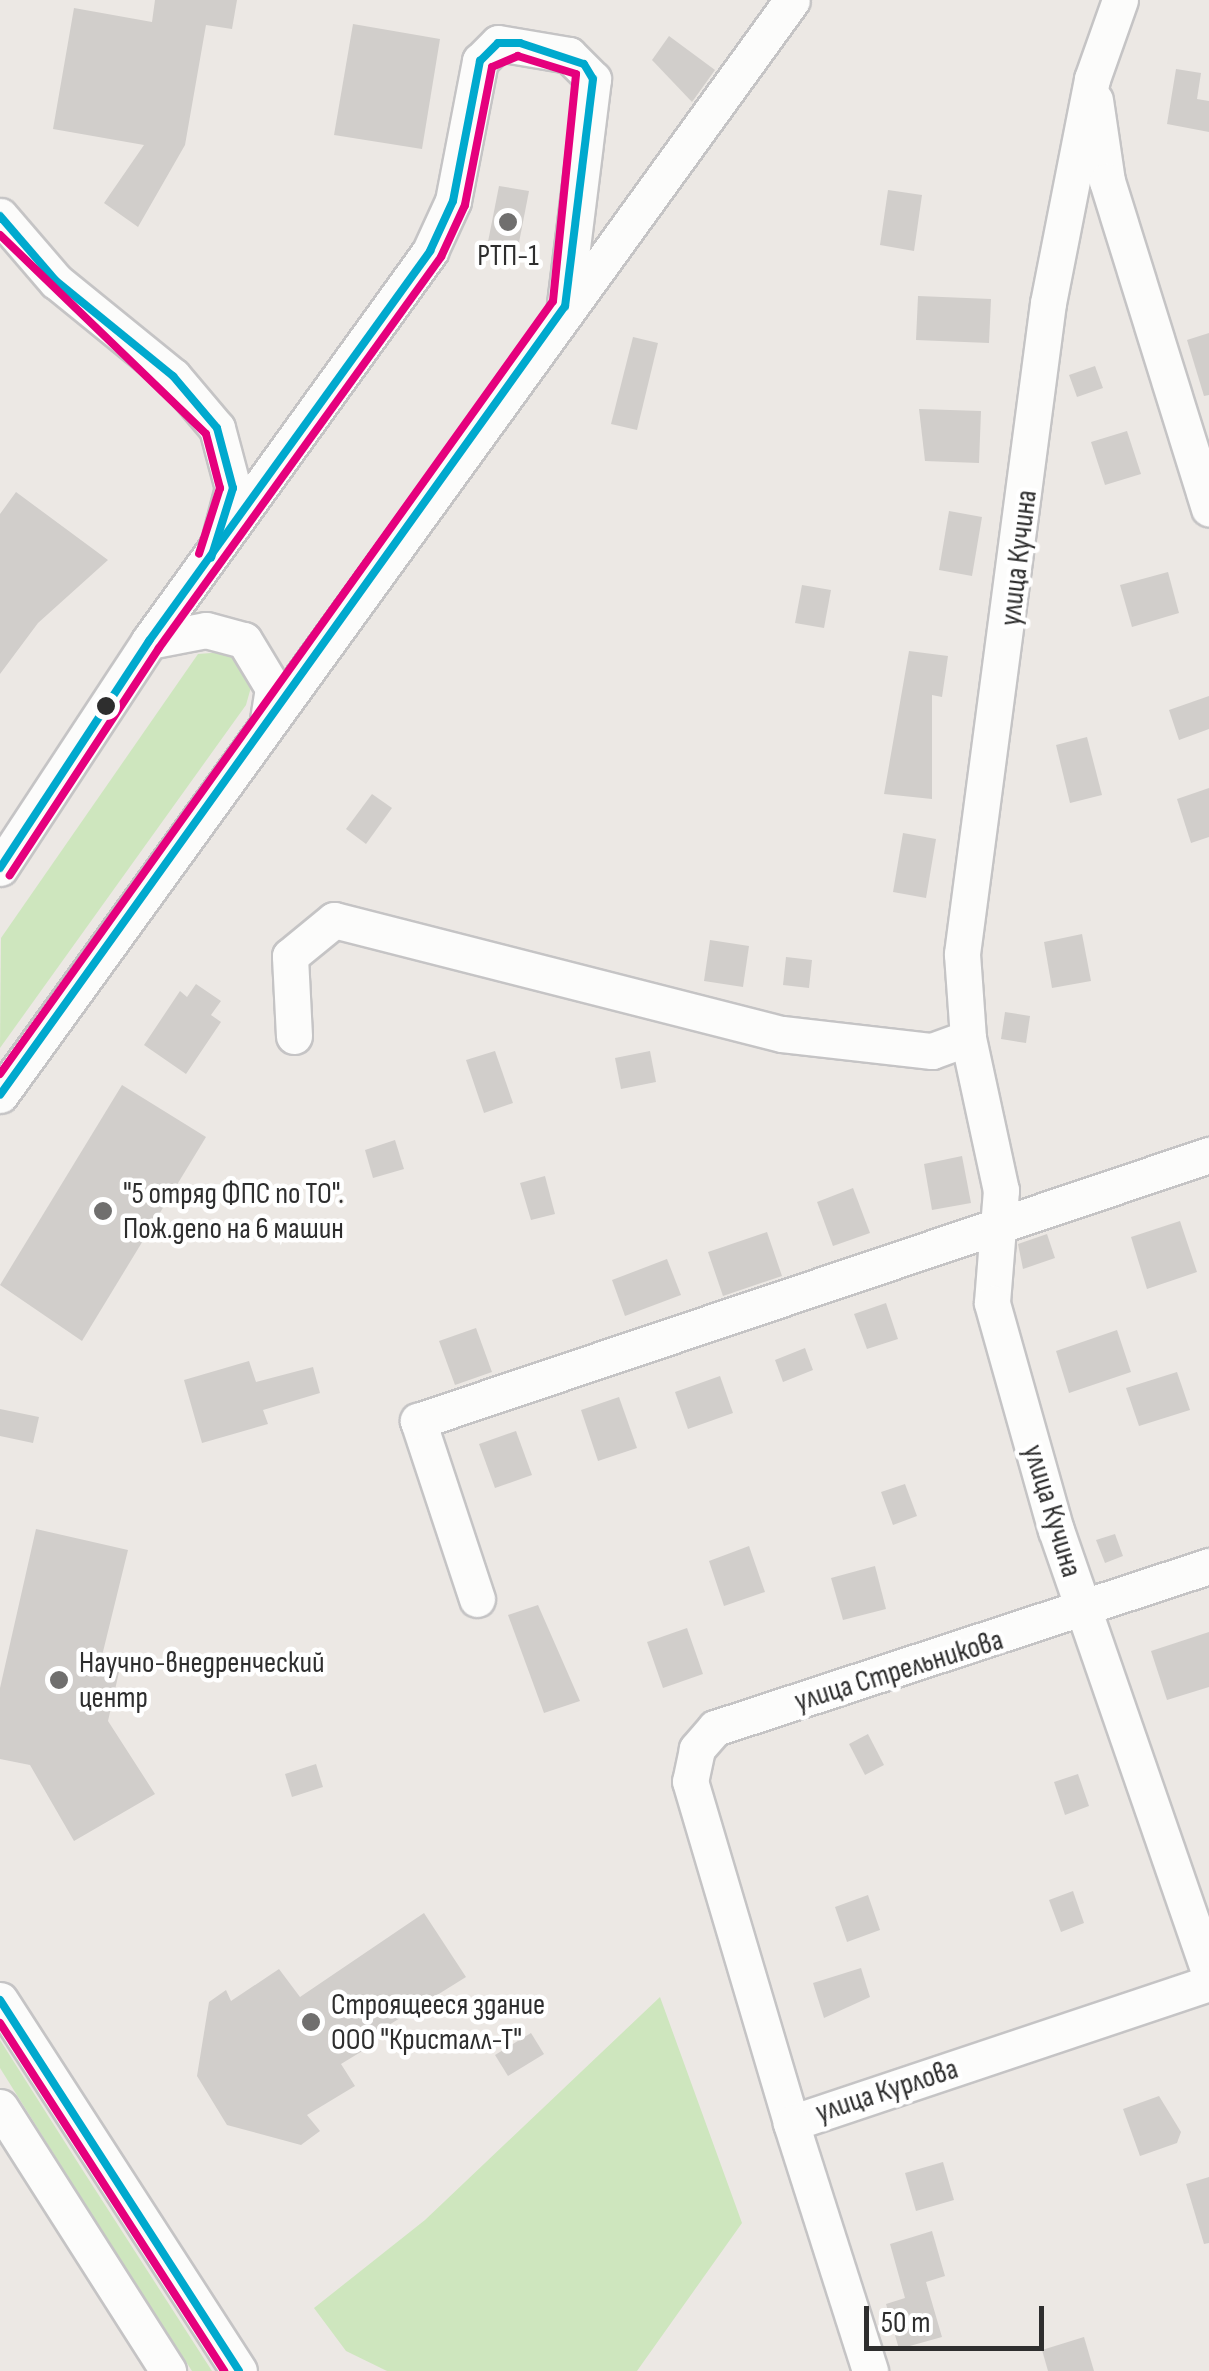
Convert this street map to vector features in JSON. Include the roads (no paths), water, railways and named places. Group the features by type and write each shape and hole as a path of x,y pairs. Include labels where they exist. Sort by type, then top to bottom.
{"street":[{"path":"0,1094 565,306 792,0"},
{"name":"улица Кучина","path":"1120,0 1092,79 1072,172 962,954 968,1038 1002,1222 992,1304 1084,1613 1209,1971"},
{"path":"0,868 150,641 430,251 453,201 480,62 498,43 569,55 593,79 565,306"},
{"path":"1092,79 1107,182 1209,508"},
{"path":"1072,172 1089,164 1107,182"},
{"path":"0,216 56,281 173,376 218,428 233,488 211,558"},
{"path":"150,641 206,630 244,640 273,688 268,722"},
{"path":"294,1036 290,956 334,920 782,1034 932,1051 968,1038"},
{"path":"476,1599 418,1421 1209,1155"},
{"name":"улица Стрельникова","path":"715,1728 1084,1613 1209,1566"},
{"name":"улица Курлова","path":"715,1728 697,1748 692,1798 790,2123 1209,1983"},
{"path":"0,2000 239,2371"},
{"path":"0,2107 168,2371"},
{"path":"790,2123 870,2371"}],"place":[{"name":"РТП-1","path":"508,222"},
{"name":"\"5 отряд ФПС по ТО\". Пож.депо на 6 машин","path":"103,1211"},
{"name":"Научно-внедренческий центр","path":"59,1680"},
{"name":"Строящееся здание ООО \"Кристалл-Т\"","path":"311,2022"}]}
